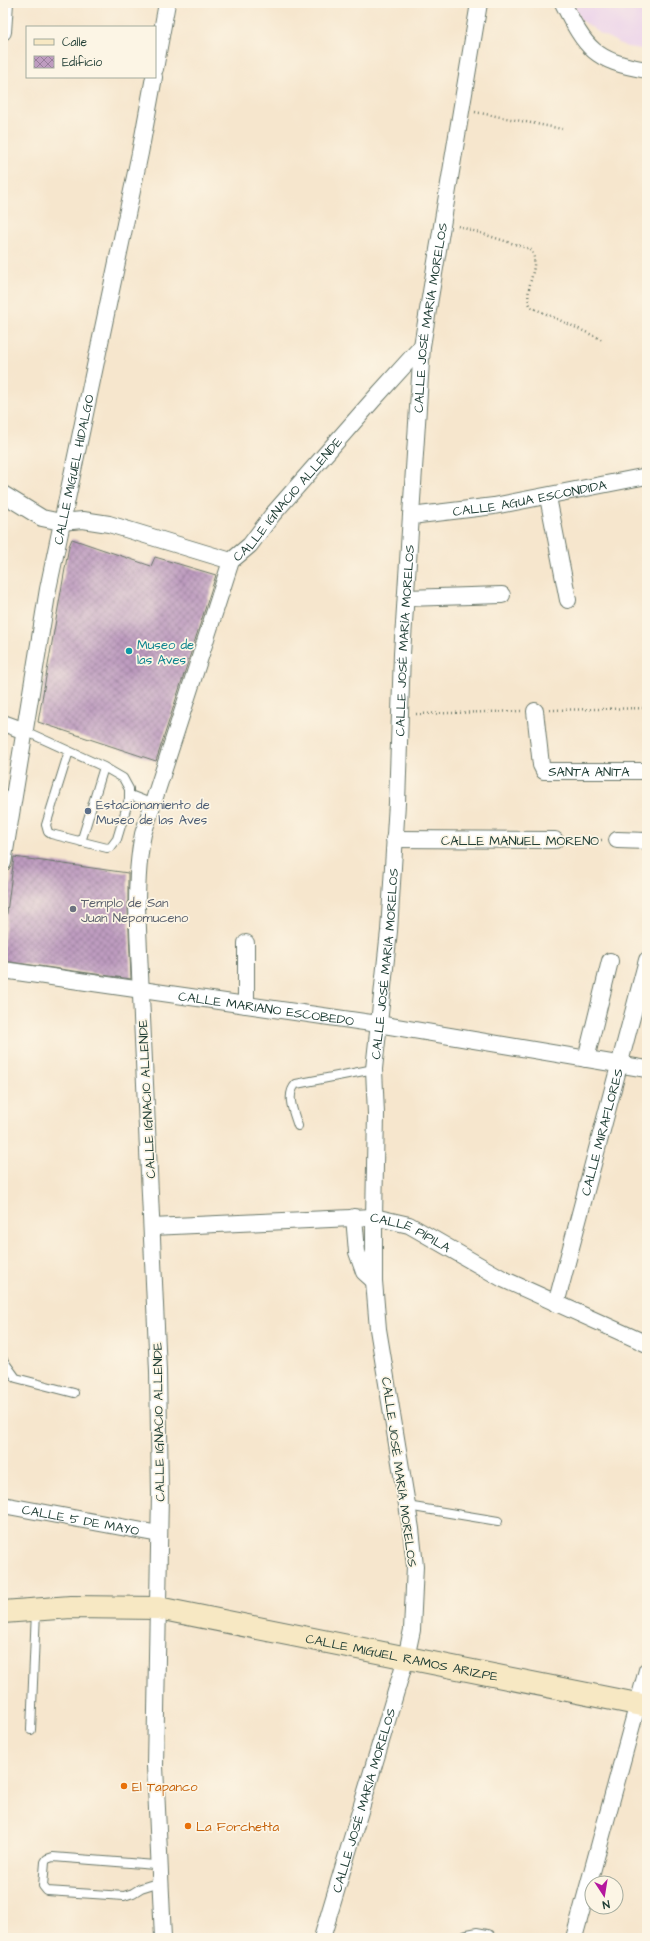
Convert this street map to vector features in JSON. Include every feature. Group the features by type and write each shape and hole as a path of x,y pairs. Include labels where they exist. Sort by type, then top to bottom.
{"street":[{"path":"3,32 5,3"},
{"name":"CALLE JOSÉ MARÍA MORELOS","path":"322,1938 406,1658 412,1630 415,1566 407,1506 378,1329 374,1282 376,1114 374,1069 389,931 397,803 400,684 422,346 479,3"},
{"path":"563,3 578,34 587,46 597,55 625,66 647,70"},
{"path":"156,62 164,4"},
{"name":"CALLE MIGUEL HIDALGO","path":"3,862 25,731 36,654 61,522 140,153 154,78"},
{"name":"CALLE IGNACIO ALLENDE","path":"163,1938 155,1766 159,1534 158,1371 137,871 143,834 231,561 250,546 273,514 422,346"},
{"name":"CALLE AGUA ESCONDIDA","path":"411,516 494,506 548,497 647,476"},
{"path":"3,494 42,518 61,522 83,520 109,524 231,561"},
{"path":"548,497 568,600"},
{"path":"406,598 502,595"},
{"name":"SANTA ANITA","path":"535,711 541,765 544,771 647,771"},
{"path":"3,723 25,731"},
{"name":"CALLE MANUEL MORENO","path":"394,839 555,840"},
{"name":"CALLE MANUEL MORENO","path":"617,840 647,841"},
{"path":"246,944 246,1005"},
{"name":"CALLE MIRAFLORES","path":"556,1304 647,960"},
{"path":"586,1059 610,961"},
{"name":"CALLE MARIANO ESCOBEDO","path":"3,970 378,1024 647,1069"},
{"name":"CALLE PÍPILA","path":"152,1227 374,1217 409,1226 503,1279 647,1344"},
{"path":"354,1218 357,1252 364,1272 374,1282"},
{"name":"CALLE 5 DE MAYO","path":"3,1505 159,1534"},
{"name":"CALLE MIGUEL RAMOS ARIZPE","path":"3,1612 36,1608 72,1607 158,1608 642,1705"},
{"path":"574,1938 642,1705 647,1670"},
{"path":"467,1938 477,1936 488,1938"}],"lane":[{"path":"25,731 69,751 104,767 123,778 128,784 130,795 114,843 107,848 51,834 46,828 69,751"},
{"path":"81,842 104,767"},
{"path":"130,795 153,804"},
{"path":"298,1126 290,1099 292,1088 296,1084 374,1069"},
{"path":"3,1360 16,1378 74,1393"},
{"path":"407,1506 498,1521"},
{"path":"31,1730 36,1608"},
{"path":"159,1864 155,1866 53,1857 47,1859 45,1862 43,1886 48,1891 124,1896 133,1893 140,1888 160,1882"}],"path":[{"path":"461,109 562,129"},
{"path":"442,222 530,249 534,257 528,298 531,307 603,340"},
{"name":"CALLE MANUEL MORENO","path":"555,840 617,840"}],"shaded area":[{"path":"573,3 647,3 647,50 627,47 601,34 580,19"}],"building":[{"name":"Museo de las Aves","path":"72,539 151,566 155,557 216,575 156,761 38,722 69,546"},
{"name":"Templo de San Juan Nepomuceno","path":"14,857 128,873 131,979 3,961 3,944"}],"place":[{"name":"Museo de las Aves","path":"129,651"},
{"name":"Estacionamiento de Museo de las Aves","path":"88,811"},
{"name":"Templo de San Juan Nepomuceno","path":"73,909"},
{"name":"El Tapanco","path":"124,1786"},
{"name":"La Forchetta","path":"188,1826"}]}
